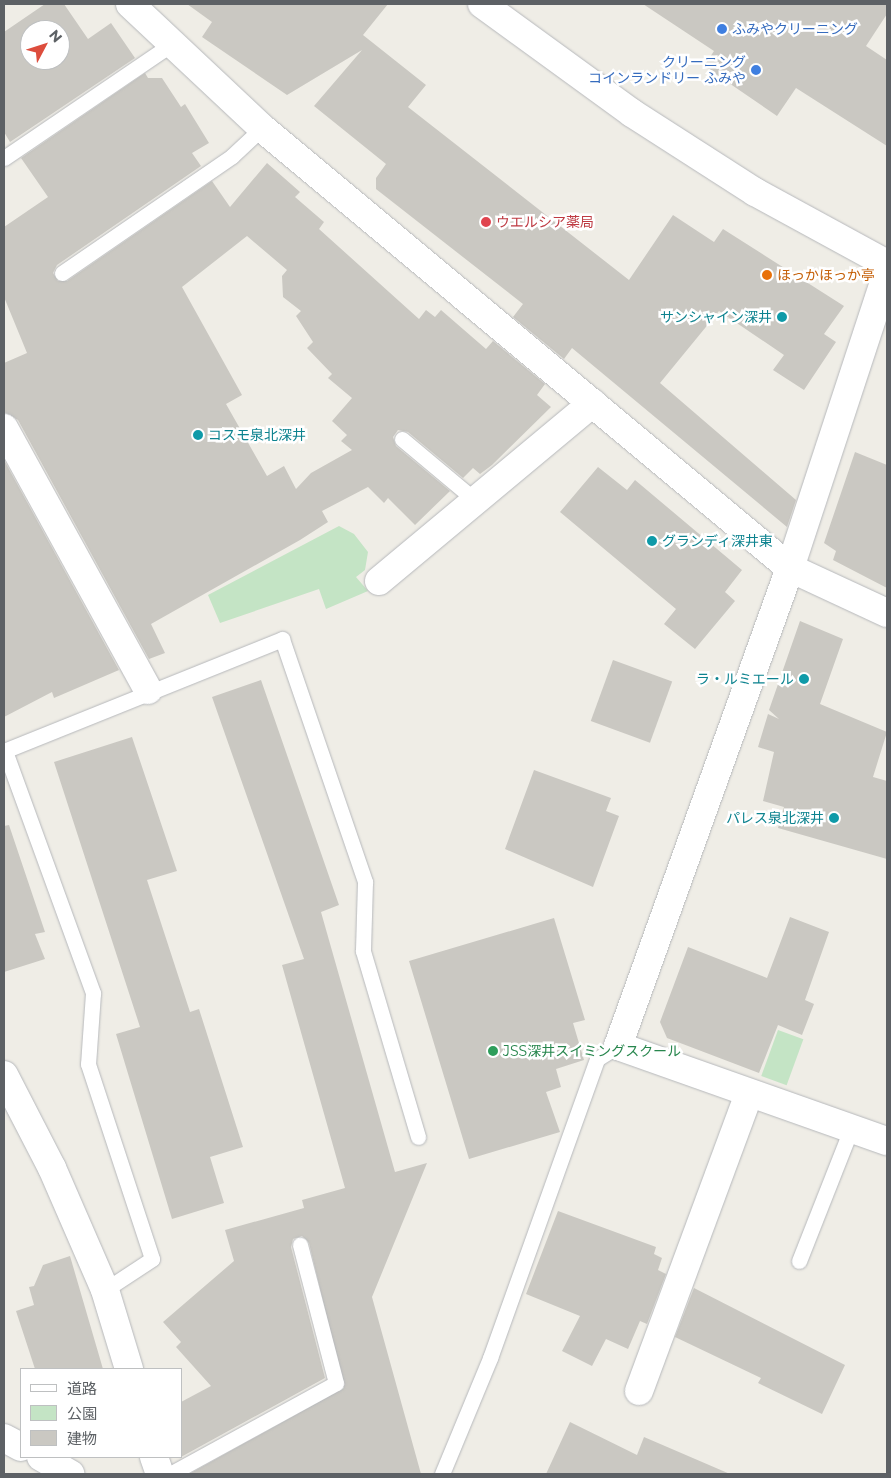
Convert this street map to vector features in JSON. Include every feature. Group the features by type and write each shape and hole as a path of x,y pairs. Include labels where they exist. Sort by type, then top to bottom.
{"street":[{"path":"130,4 170,45 262,128 790,568 887,612"},
{"path":"482,4 632,113 755,192 887,264"},
{"path":"887,273 790,568 618,1046 887,1141"},
{"path":"380,581 474,500 593,403"},
{"path":"4,428 148,690"},
{"path":"4,1076 52,1168 105,1290 128,1368"},
{"path":"639,1391 750,1094"},
{"path":"4,1438 20,1446"},
{"path":"42,1458 70,1474"},
{"path":"154,1458 160,1474"}],"lane":[{"path":"4,158 170,45"},
{"path":"62,273 232,156 262,128"},
{"path":"402,439 474,500"},
{"path":"105,1290 152,1259 88,1064 93,993 4,751 148,690 282,639 365,882 363,951 418,1137"},
{"path":"442,1474 490,1358 597,1059 618,1046"},
{"path":"800,1261 851,1129"},
{"path":"170,1474 336,1383 300,1245"}],"green space":[{"path":"339,526 354,534 368,552 365,570 356,577 368,591 326,609 319,589 220,623 208,595"},
{"path":"778,1030 803,1039 787,1085 761,1076"}],"building":[{"path":"45,4 64,4 88,39 111,23 135,58 10,142 4,132 4,32 20,21 20,70 70,70 70,20 22,20"},
{"path":"187,4 388,4 363,35 426,85 408,107 629,280 673,215 714,242 723,229 844,306 824,334 836,342 804,390 773,370 784,355 719,311 660,383 796,500 787,527 572,348 564,359 513,317 523,304 376,189 376,178 386,164 314,106 362,50 287,95 202,37 212,22"},
{"path":"643,4 887,4 887,14 866,46 887,60 887,146 796,88 777,116 704,66 714,51"},
{"path":"145,73 148,78 162,78 181,107 185,104 209,143 192,153 201,166 57,265 53,273 58,281 67,281 212,181 230,207 267,163 300,192 295,197 324,222 319,229 419,319 426,310 435,317 441,310 486,349 493,341 545,384 537,395 551,407 492,465 480,474 473,468 463,478 408,432 398,430 393,437 396,446 450,491 415,525 388,498 384,503 368,487 322,511 328,522 300,540 151,624 165,653 149,659 18,420 4,412 4,363 27,353 4,297 4,227 48,197 21,158","holes":["247,236 287,270 282,276 283,297 301,311 296,316 313,342 307,348 332,374 328,378 352,398 332,421 347,435 341,441 352,450 311,473 296,489 284,466 267,476 226,404 242,395 182,287"]},
{"path":"855,452 887,465 887,588 833,560 836,551 824,543"},
{"path":"4,460 119,670 54,698 52,692 4,717"},
{"name":"グランディ深井東","path":"598,467 627,490 635,480 742,570 725,592 735,601 695,649 664,624 676,609 560,512"},
{"path":"800,621 843,639 820,704 887,732 873,777 887,781 887,859 778,828 784,807 763,801 774,752 758,747 768,714 779,719 769,710"},
{"path":"613,660 672,682 650,743 591,721"},
{"path":"261,680 339,905 321,912 395,1172 427,1163 372,1297 421,1474 189,1474 344,1388 309,1243 302,1236 293,1239 291,1247 325,1378 182,1456 182,1401 211,1386 176,1347 181,1342 163,1322 234,1261 225,1230 304,1208 302,1200 345,1188 282,965 304,959 212,697"},
{"path":"132,737 177,871 147,880 190,1012 199,1009 243,1147 210,1157 224,1203 172,1219 116,1034 140,1027 54,762"},
{"path":"534,770 611,798 606,811 619,816 593,887 505,849"},
{"path":"9,825 45,932 35,934 45,959 4,972 4,826"},
{"path":"790,917 829,932 805,1000 814,1004 802,1035 778,1025 759,1073 667,1038 660,1022 688,947 767,978"},
{"name":"JSS深井スイミングスクール","path":"554,918 585,1020 573,1023 584,1060 556,1069 561,1087 546,1092 560,1132 469,1159 409,961"},
{"path":"558,1211 656,1247 654,1254 662,1258 658,1270 666,1274 647,1324 640,1321 628,1349 606,1339 592,1366 562,1351 580,1316 526,1294"},
{"path":"70,1256 103,1368 35,1368 16,1311 34,1305 29,1287 34,1286 43,1265"},
{"path":"694,1288 845,1365 822,1414 758,1383 761,1378 675,1337"},
{"path":"570,1422 637,1455 644,1437 730,1474 546,1474"}],"place":[{"name":"ふみやクリーニング","path":"722,29"},
{"name":"クリーニング コインランドリー ふみや","path":"756,70"},
{"name":"ウエルシア薬局","path":"486,222"},
{"name":"ほっかほっか亭","path":"767,275"},
{"name":"サンシャイン深井","path":"782,317"},
{"name":"コスモ泉北深井","path":"198,435"},
{"name":"グランディ深井東","path":"652,541"},
{"name":"ラ・ルミエール","path":"804,679"},
{"name":"パレス泉北深井","path":"834,818"},
{"name":"JSS深井スイミングスクール","path":"493,1051"}]}
